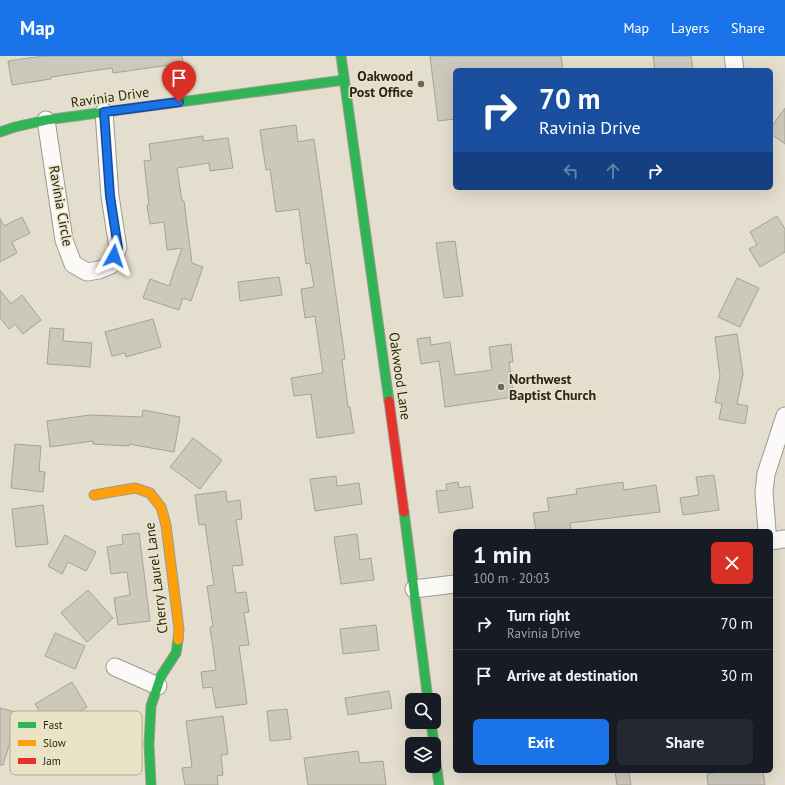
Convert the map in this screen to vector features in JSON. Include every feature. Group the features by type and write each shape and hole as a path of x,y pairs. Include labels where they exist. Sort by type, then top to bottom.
{"street":[{"name":"Oakwood Lane","path":"341,56 396,449 427,693"},
{"path":"733,56 735,68"},
{"name":"Ravinia Drive","path":"0,132 15,126 46,120 344,80"},
{"name":"Ravinia Circle","path":"46,120 64,240 73,264 87,272 99,270 111,265 118,248 110,196 104,112"},
{"path":"768,529 764,492 766,474 785,416"},
{"name":"Cherry Laurel Lane","path":"94,495 135,488 150,493 161,507 166,526 179,628 176,653 161,676 151,706 149,744 151,785"},
{"path":"773,541 785,539"},
{"path":"414,589 453,584"},
{"path":"115,667 158,686"},
{"path":"437,773 439,785"}],"building":[{"path":"43,56 182,56 183,63 113,73 112,68 51,77 51,79 12,85 8,61"},
{"path":"430,56 561,56 563,68 453,68 453,119 438,121"},
{"path":"653,56 691,56 693,68 655,68"},
{"path":"785,108 785,144 773,135 773,124"},
{"path":"296,125 298,142 314,139 345,359 342,360 348,407 350,407 354,433 317,438 311,394 294,396 291,378 323,373 315,316 305,318 301,289 314,287 310,263 306,264 299,209 276,212 270,169 266,170 260,130"},
{"path":"203,136 203,141 228,138 233,168 210,171 209,163 177,168 182,201 184,201 192,263 203,267 191,301 183,298 179,310 143,298 150,279 169,286 182,248 167,250 164,222 150,224 144,161 151,160 149,144"},
{"path":"777,216 785,229 785,252 760,267 749,249 757,245 750,232"},
{"path":"22,217 30,233 12,242 17,253 0,262 0,218 4,226"},
{"path":"455,241 463,296 444,298 436,243"},
{"path":"279,277 282,295 240,301 238,282"},
{"path":"737,278 759,288 740,327 718,317"},
{"path":"0,290 11,304 22,295 41,320 23,334 15,324 9,329 0,318"},
{"path":"153,319 161,347 126,357 125,353 112,356 105,332"},
{"path":"50,328 64,329 63,341 92,343 90,367 47,364"},
{"path":"737,334 743,374 737,404 748,406 745,424 719,419 722,404 715,402 720,376 715,337"},
{"path":"430,337 431,345 450,342 455,375 492,370 489,347 511,344 513,362 509,362 514,397 445,407 439,361 421,364 417,339"},
{"path":"143,410 180,417 174,452 129,444 129,446 93,444 93,441 50,447 47,421 90,415 142,417"},
{"path":"193,438 222,460 200,489 170,467"},
{"path":"15,444 41,446 39,471 45,472 43,492 11,488"},
{"path":"714,475 719,510 683,515 680,498 699,495 696,477"},
{"path":"336,476 337,486 359,483 362,504 315,511 310,479"},
{"path":"458,482 459,488 470,486 473,508 439,513 436,491 447,490 446,484"},
{"path":"623,482 624,490 656,485 660,512 570,523 571,529 536,529 533,513 549,511 547,498 577,494 576,489"},
{"path":"226,491 227,502 240,500 242,519 236,520 243,565 232,566 236,593 246,592 249,612 244,613 249,645 239,646 247,704 216,708 212,687 203,688 201,672 216,670 210,627 213,627 207,586 214,585 205,524 199,525 195,495"},
{"path":"43,505 48,544 16,547 12,509"},
{"path":"139,533 150,621 118,625 114,598 130,595 127,572 111,574 107,547 123,544 122,535"},
{"path":"357,534 360,560 371,558 374,580 341,584 334,537"},
{"path":"65,535 96,552 86,571 68,562 62,574 48,566"},
{"path":"88,590 113,618 87,642 61,613"},
{"path":"376,625 379,650 343,654 340,629"},
{"path":"55,633 85,646 75,669 45,656"},
{"path":"72,682 87,707 80,711 39,711 35,704"},
{"path":"389,691 392,708 348,715 345,698"},
{"path":"0,708 11,711 10,711 10,742 3,765 0,765"},
{"path":"287,709 291,739 270,741 267,711"},
{"path":"223,716 228,754 221,755 223,775 217,776 218,785 185,785 182,768 192,767 186,721"},
{"path":"358,751 360,763 383,761 386,785 308,785 304,758"},
{"path":"615,773 629,773 631,785 617,785"},
{"path":"763,773 765,785 708,785 707,774"}],"traffic: fast":[{"path":"341,56 389,401"},
{"path":"0,132 46,120 344,80"},
{"path":"404,512 427,693"},
{"path":"151,785 149,744 151,706 161,676 176,653 178,640"},
{"path":"432,729 433,737"},
{"path":"437,773 439,785"}],"traffic: slow":[{"path":"94,495 135,488 150,493 161,507 166,525 179,629 178,640"}],"traffic: jam":[{"path":"389,401 404,512"}],"place":[{"name":"Oakwood Post Office","path":"421,84"},
{"name":"Northwest Baptist Church","path":"501,387"}],"route":[{"path":"114,256 118,248 110,196 104,112 179,102"}]}
